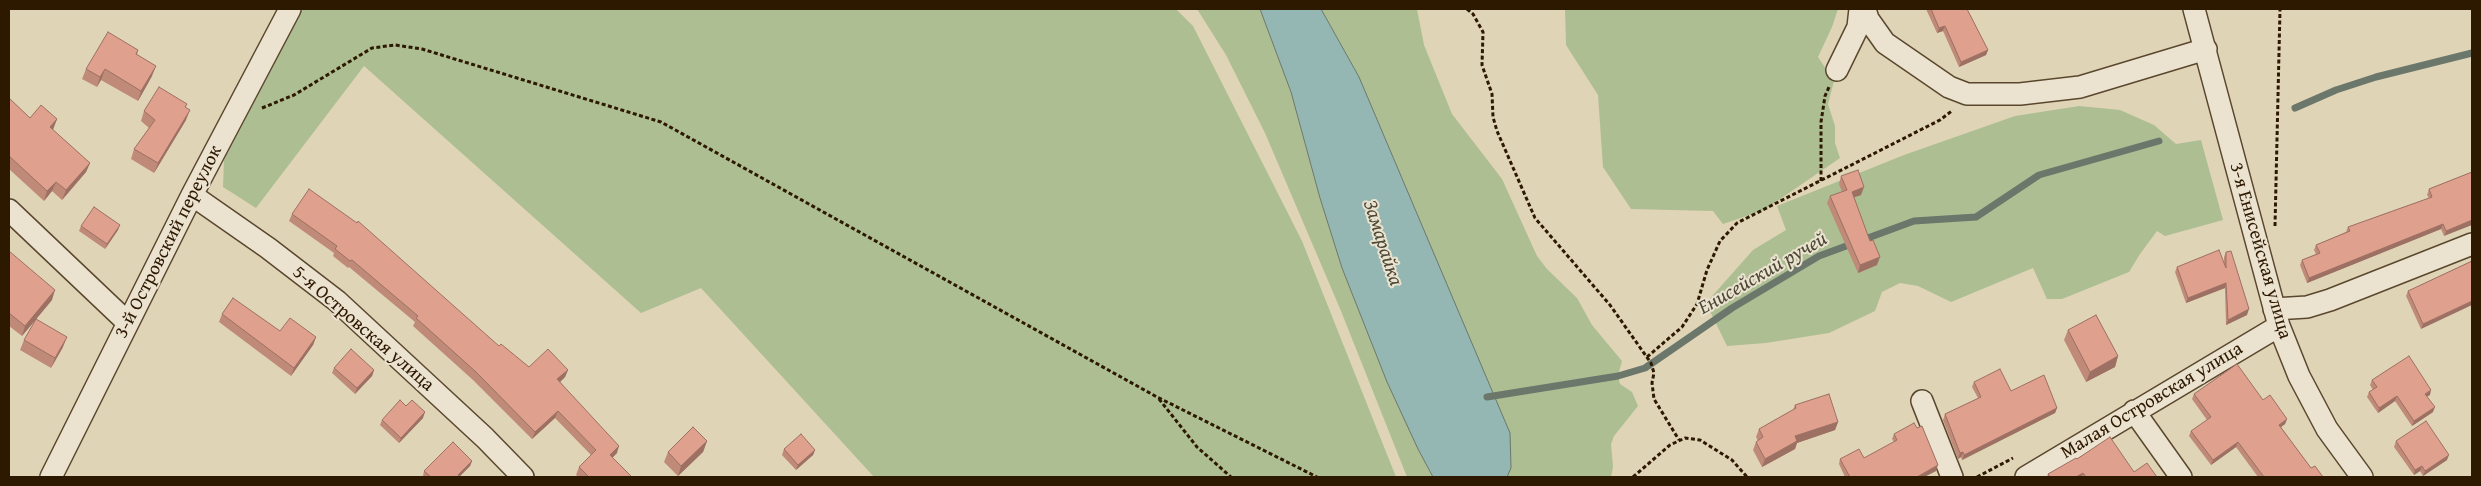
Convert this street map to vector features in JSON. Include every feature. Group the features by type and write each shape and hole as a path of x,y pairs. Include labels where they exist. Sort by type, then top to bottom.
{"street":[{"name":"3-й Островский переулок","path":"51,477 127,322 290,9"},
{"path":"1837,70 1858,27 1860,9"},
{"path":"1865,9 1868,19 1886,44 1949,87 1967,94 2020,94 2080,87 2206,50"},
{"name":"3-я Енисейская улица","path":"2194,9 2276,318 2299,376 2327,429 2362,477"},
{"name":"5-я Островская улица","path":"192,195 268,248 337,301 485,438 523,477"},
{"path":"9,210 127,322"},
{"name":"Малая Островская улица","path":"2026,477 2134,411 2276,318 2330,300 2472,244"},
{"path":"1922,401 1952,477"},
{"path":"2134,411 2181,477"}],"path":[{"path":"1467,9 1473,14 1483,32 1482,65 1492,94 1493,117 1497,131 1535,218 1610,305 1647,357 1654,373 1652,383 1654,399 1679,440"},
{"path":"2275,231 2280,9"},
{"path":"232,120 294,95 372,48 395,45 422,49 660,122 1157,396 1317,477"},
{"path":"1822,180 1821,122 1825,96 1837,70"},
{"path":"1647,357 1682,328 1697,304 1707,270 1720,241 1738,223 1940,120 1958,107"},
{"path":"1157,396 1197,447 1231,477"},
{"path":"1633,477 1670,445 1685,438 1700,440 1732,460 1747,477"}],"green space":[{"path":"303,9 1176,9 1193,26 1302,241 1396,477 874,477 701,288 641,313 364,66 256,208 223,187 224,160"},
{"path":"1197,9 1260,9 1291,92 1320,198 1342,268 1387,382 1433,477 1407,477 1341,311 1265,133 1226,55"},
{"path":"1321,9 1417,9 1424,45 1452,114 1502,179 1537,256 1547,269 1577,298 1592,325 1622,361 1618,376 1620,384 1632,392 1638,406 1614,436 1611,444 1613,467 1611,477 1507,477 1511,468 1509,433 1359,77"},
{"path":"1565,9 1838,9 1818,57 1834,81 1828,104 1835,126 1835,143 1840,158 1764,210 1723,224 1713,211 1631,209 1603,167 1598,95 1566,45"},
{"path":"2079,106 2120,110 2154,125 2176,144 2201,140 2223,220 2165,236 2157,231 2129,272 2062,299 2047,299 2033,268 1951,302 1918,286 1900,283 1882,292 1875,311 1829,333 1766,343 1727,346 1706,303 1753,250 1786,230 1777,206 1904,155 2015,116"}],"water":[{"name":"Замарайка","path":"1260,9 1321,9 1359,77 1510,433 1511,468 1507,477 1433,477 1418,449 1387,382 1342,268 1320,198 1291,92"}],"building":[{"path":"1931,9 1967,9 1988,50 1961,62 1945,26 1939,28"},
{"path":"108,32 138,50 136,54 156,66 141,91 105,69 100,77 86,69"},
{"path":"159,87 187,104 185,107 190,110 158,163 134,149 155,120 144,111"},
{"path":"9,98 30,118 41,105 57,119 50,127 90,163 66,190 56,182 47,191 9,156"},
{"path":"1858,170 1864,187 1852,192 1870,241 1873,240 1880,257 1860,265 1830,196 1847,190 1841,176"},
{"path":"2472,172 2472,220 2446,231 2443,224 2309,278 2302,260 2320,253 2316,245 2350,231 2348,227 2432,197 2429,189"},
{"path":"309,189 357,223 358,221 499,346 501,344 529,367 548,349 568,370 557,379 619,446 610,455 632,477 589,477 579,467 596,450 558,411 535,432 476,372 416,318 418,316 352,260 350,261 335,249 337,246 292,214"},
{"path":"94,207 120,225 107,244 81,226"},
{"path":"2219,250 2226,268 2226,252 2231,251 2249,309 2228,320 2226,283 2188,298 2177,267"},
{"path":"9,251 55,290 25,326 9,313"},
{"path":"2472,261 2472,301 2423,324 2408,291"},
{"path":"233,298 280,331 290,318 316,337 294,368 222,314"},
{"path":"2096,315 2118,356 2090,372 2068,330"},
{"path":"36,319 67,337 55,358 24,340"},
{"path":"351,349 374,370 357,388 334,368"},
{"path":"2409,356 2431,390 2425,394 2435,407 2414,421 2397,396 2379,408 2369,392 2377,387 2372,380"},
{"path":"2237,364 2263,400 2270,395 2287,419 2279,425 2311,468 2315,466 2323,477 2264,477 2238,442 2213,460 2191,431 2211,417 2194,394"},
{"path":"2000,369 2011,391 2044,375 2057,408 1964,455 1963,452 1960,453 1945,414 1981,397 1974,382"},
{"path":"1829,394 1838,422 1795,436 1797,441 1765,459 1756,442 1763,437 1759,429 1796,408 1795,405"},
{"path":"400,400 406,406 412,400 425,412 401,438 382,420"},
{"path":"2426,421 2449,455 2425,471 2422,466 2415,470 2396,441"},
{"path":"1914,423 1917,428 1922,426 1938,465 1917,477 1850,477 1840,459 1859,449 1864,458 1897,440 1894,434"},
{"path":"693,427 707,441 681,466 668,452"},
{"path":"801,434 815,450 798,465 784,449"},
{"path":"2110,437 2134,472 2147,463 2157,477 2086,477 2083,473 2076,477 2050,477 2048,474 2077,459"},
{"path":"453,442 472,461 458,475 460,477 431,477 424,471"}],"waterway":[{"name":"Енисейский ручей","path":"2295,108 2336,90 2376,77 2472,53"},
{"name":"Енисейский ручей","path":"1487,397 1618,376 1645,368 1732,308 1819,256 1914,221 1976,217 2039,175 2159,141"}]}
